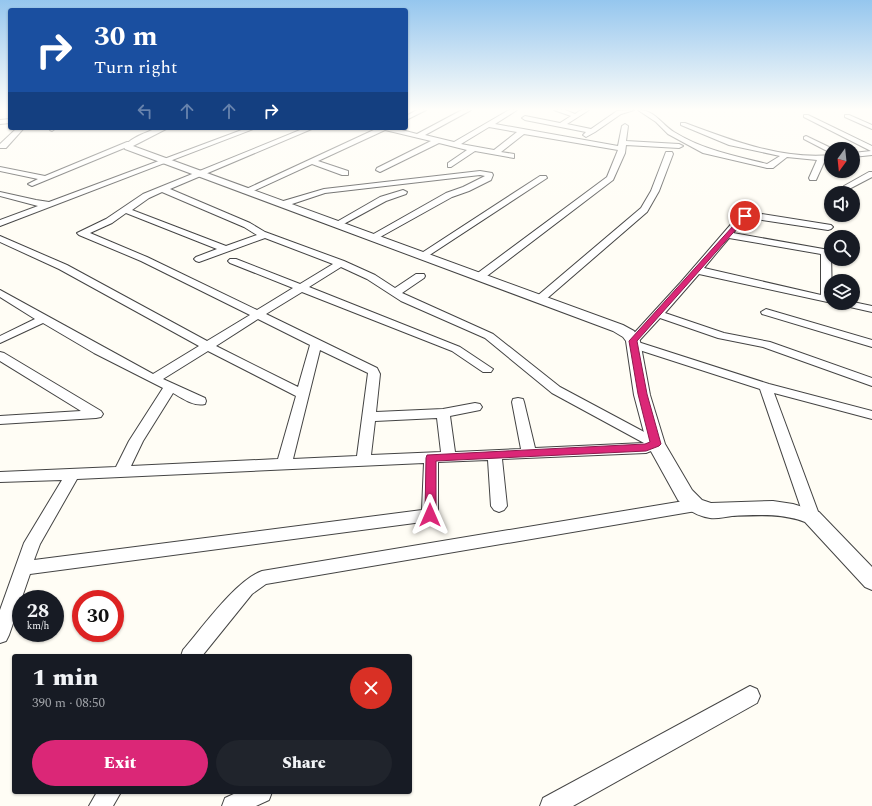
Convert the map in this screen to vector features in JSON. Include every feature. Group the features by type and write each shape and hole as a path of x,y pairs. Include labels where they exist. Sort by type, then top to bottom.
{"street":[{"path":"32,184 121,148"},
{"path":"130,148 618,328 629,334 634,343 642,394 656,444 685,495 696,505 708,510 757,508 800,512 812,516"},
{"path":"0,223 55,204 201,148"},
{"path":"264,148 146,196 102,224 83,234 144,259 373,371 370,417 363,461"},
{"path":"246,190 342,148"},
{"path":"380,170 424,148"},
{"path":"466,148 511,156"},
{"path":"495,153 502,148"},
{"path":"479,276 610,178 621,148"},
{"path":"701,148 714,154 767,166 770,166 786,155"},
{"path":"754,148 786,155 822,158 813,178"},
{"path":"451,165 473,149"},
{"path":"860,154 872,153"},
{"path":"540,299 644,210 655,191 668,154"},
{"path":"312,161 345,173"},
{"path":"0,169 45,178"},
{"path":"283,204 324,191 480,173 489,176 488,178 466,189 449,195 373,238"},
{"path":"848,186 872,174"},
{"path":"422,256 542,178"},
{"path":"162,189 247,225 265,235 341,263 370,277 405,299 489,336 556,390 656,444"},
{"path":"337,224 383,199 403,192"},
{"path":"0,194 36,203 55,204"},
{"path":"125,210 168,225 225,249"},
{"path":"634,343 742,218 749,216 828,227"},
{"path":"199,259 265,235"},
{"path":"727,235 826,252 827,274"},
{"path":"0,239 63,267 207,346 303,394"},
{"path":"233,261 456,349 487,369"},
{"path":"154,379 341,263"},
{"path":"697,270 824,298"},
{"path":"395,293 420,276"},
{"path":"0,293 43,319 154,379 200,401"},
{"path":"860,306 872,309"},
{"path":"766,312 872,344"},
{"path":"658,314 722,336 766,344 872,382"},
{"path":"0,340 43,319"},
{"path":"284,465 316,343"},
{"path":"634,343 765,387 872,415"},
{"path":"0,356 96,414 0,420"},
{"path":"121,472 136,441 170,387"},
{"path":"765,387 812,516 872,581"},
{"path":"518,402 529,453"},
{"path":"370,417 443,413 475,407"},
{"path":"443,413 449,457"},
{"path":"0,477 72,475 646,448 656,444"},
{"path":"495,455 499,506"},
{"path":"23,568 430,515 431,458"},
{"path":"2,626 32,544 72,475"},
{"path":"192,654 246,589 262,578 334,564 696,505"},
{"path":"551,806 750,696"},
{"path":"100,806 109,794"},
{"path":"233,806 257,794"}],"route":[{"path":"430,515 431,458 646,448 656,444 642,394 633,341 641,334 745,216"}]}
